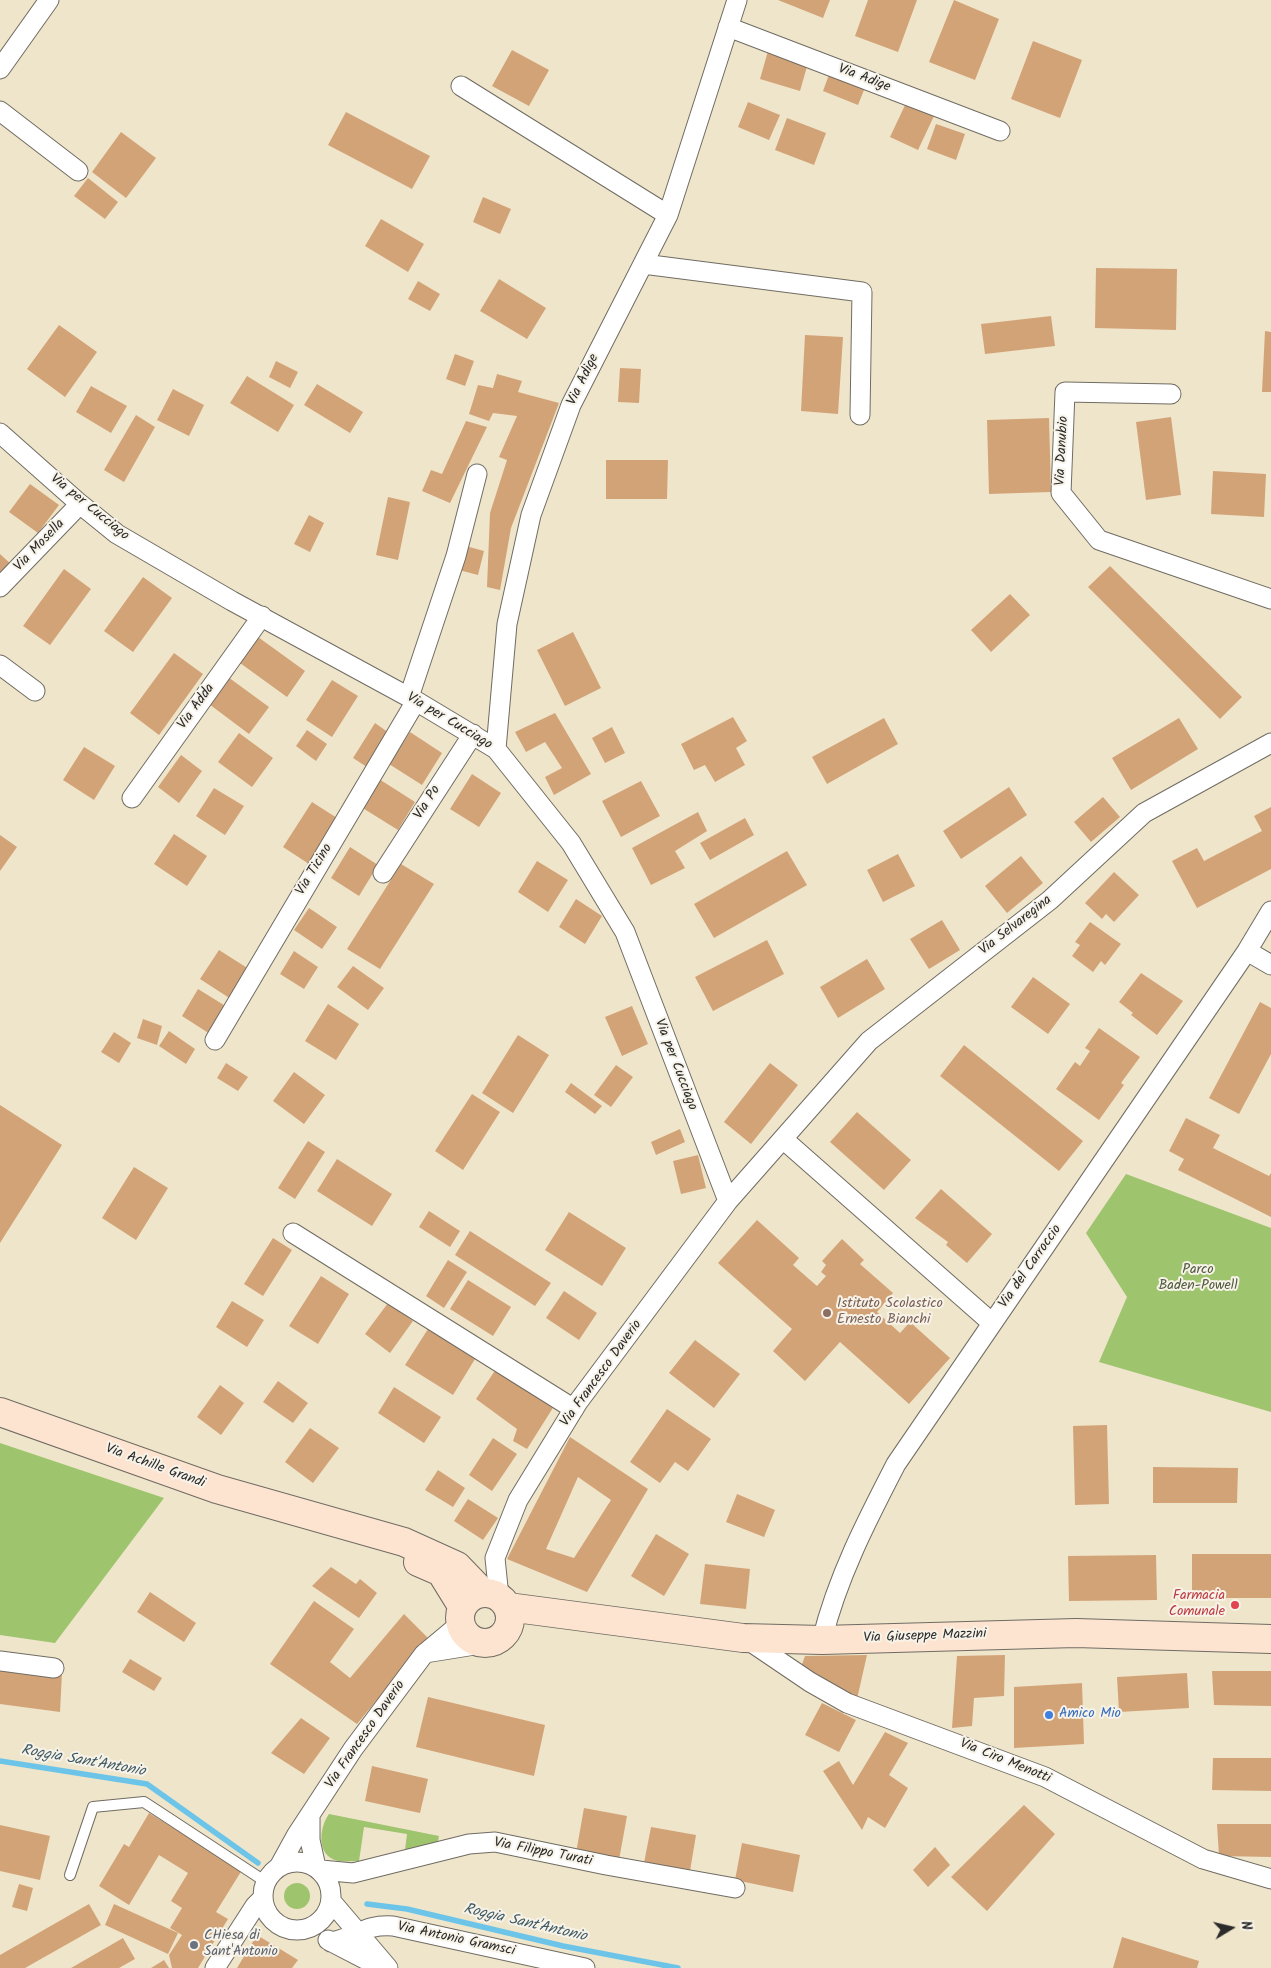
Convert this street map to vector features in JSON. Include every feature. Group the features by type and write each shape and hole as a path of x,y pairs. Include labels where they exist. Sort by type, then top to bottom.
{"main road":[{"name":"Via Achille Grandi","path":"0,1412 217,1489 311,1516 441,1572 486,1610 464,1634 471,1640 481,1644"},
{"name":"Via Giuseppe Mazzini","path":"486,1610 581,1618 744,1638 822,1640 1076,1633 1271,1639"}],"street":[{"path":"0,69 50,0"},
{"name":"Via Adige","path":"496,749 507,624 531,515 571,405 668,215 736,0"},
{"name":"Via Adige","path":"728,27 1000,131"},
{"path":"461,86 668,215"},
{"path":"0,111 78,171"},
{"path":"643,264 862,292 860,415"},
{"name":"Via Danubio","path":"1171,394 1065,392 1061,494 1099,540 1271,599"},
{"name":"Via per Cucciago","path":"0,433 117,534 412,699 496,749 572,843 625,932 728,1201"},
{"name":"Via Ticino","path":"215,1040 412,699 456,556 477,474"},
{"name":"Via Mosella","path":"0,587 80,504"},
{"name":"Via Adda","path":"132,798 262,616"},
{"path":"0,665 35,691"},
{"name":"Via Po","path":"383,872 473,734"},
{"name":"Via Selvaregina","path":"728,1201 869,1041 1050,900 1144,813 1271,743"},
{"name":"Via del Carroccio","path":"822,1640 828,1617 858,1540 896,1464 1247,951 1271,910"},
{"path":"1247,951 1271,965"},
{"path":"783,1139 992,1323"},
{"name":"Via Francesco Daverio","path":"279,1867 296,1836 353,1750 424,1654 486,1610 495,1558 518,1500 574,1408 728,1201"},
{"path":"293,1233 574,1408"},
{"name":"Via Ciro Menotti","path":"744,1638 810,1682 847,1703 1045,1777 1202,1859 1271,1879"},
{"path":"424,1654 481,1644"},
{"path":"0,1661 54,1668"},
{"path":"310,1817 310,1840 319,1869"},
{"name":"Via Filippo Turati","path":"332,1897 340,1882 353,1873 469,1844 495,1842 735,1888"},
{"path":"215,1968 244,1926 279,1867 298,1862 319,1869 326,1876 332,1897 357,1933 388,1968"},
{"name":"Via Filippo Turati","path":"319,1869 353,1873"},
{"path":"264,1890 271,1919"},
{"path":"307,1929 323,1919 332,1897"},
{"path":"244,1926 261,1919 271,1919 288,1929 307,1929 382,1968"},
{"name":"Via Antonio Gramsci","path":"331,1942 346,1939 365,1928 376,1925 393,1926 585,1968"}],"lane":[{"path":"70,1875 92,1807 144,1802 264,1890"}],"green space":[{"name":"Parco Baden-Powell","path":"1126,1174 1271,1228 1271,1412 1099,1362 1127,1297 1086,1233"},
{"path":"0,1443 164,1498 55,1643 0,1635"},
{"path":"329,1814 439,1836 437,1846 405,1850 407,1834 364,1827 359,1861 338,1861 326,1854 323,1848 323,1827"},
{"path":"297,1883 306,1887 310,1896 306,1905 297,1909 288,1905 284,1896 288,1887"}],"building":[{"path":"778,0 830,0 823,18"},
{"path":"868,0 917,0 898,52 855,36"},
{"path":"954,0 999,19 975,80 929,62"},
{"path":"1033,41 1082,60 1060,118 1011,99"},
{"path":"512,50 549,70 529,106 492,86"},
{"path":"768,51 808,63 800,91 760,79"},
{"path":"830,72 866,85 858,105 823,91"},
{"path":"748,102 780,115 769,140 738,127"},
{"path":"906,103 934,116 918,150 890,137"},
{"path":"346,112 430,156 412,189 328,145"},
{"path":"787,118 826,133 814,165 775,150"},
{"path":"936,124 965,134 956,160 927,149"},
{"path":"121,132 156,158 126,198 92,172"},
{"path":"88,178 118,202 105,219 74,196"},
{"path":"483,197 511,209 500,234 473,222"},
{"path":"381,219 424,244 408,272 365,246"},
{"path":"1096,268 1177,269 1176,330 1095,328"},
{"path":"499,279 546,308 527,339 480,311"},
{"path":"418,281 440,294 430,311 408,299"},
{"path":"1051,316 1055,346 985,354 981,324"},
{"path":"59,325 97,352 65,397 27,369"},
{"path":"1265,331 1271,332 1271,392 1262,392"},
{"path":"805,335 843,337 838,414 801,411"},
{"path":"455,354 474,361 465,386 446,379"},
{"path":"276,361 298,372 290,388 269,377"},
{"path":"620,368 641,369 639,403 618,402"},
{"path":"497,374 522,381 518,392 559,403 511,528 500,590 487,587 490,513 507,460 499,457 517,416 493,413 489,421 469,414 478,385 493,388"},
{"path":"247,376 294,405 278,432 230,403"},
{"path":"317,384 363,412 350,433 304,405"},
{"path":"91,386 127,406 111,433 76,412"},
{"path":"173,389 204,405 189,436 157,420"},
{"path":"136,415 155,427 124,482 104,470"},
{"path":"1171,417 1181,495 1146,500 1136,422"},
{"path":"1049,418 1051,492 989,494 987,420"},
{"path":"466,421 487,427 450,503 422,491 431,470 442,474"},
{"path":"606,460 668,460 667,499 606,499"},
{"path":"1213,471 1266,474 1264,517 1211,514"},
{"path":"30,484 59,505 38,533 9,512"},
{"path":"388,497 410,502 398,560 376,555"},
{"path":"309,515 324,523 310,552 294,544"},
{"path":"462,545 484,551 478,575 455,569"},
{"path":"0,554 12,565 0,578"},
{"path":"1110,566 1242,697 1220,719 1088,587"},
{"path":"64,569 91,589 50,645 23,626"},
{"path":"143,577 172,598 133,652 104,631"},
{"path":"1010,594 1030,615 991,652 971,630"},
{"path":"573,632 601,688 565,706 537,650"},
{"path":"258,637 305,671 287,697 240,663"},
{"path":"174,653 203,674 159,735 130,713"},
{"path":"228,677 269,707 249,734 209,704"},
{"path":"332,680 358,696 332,737 306,720"},
{"path":"555,713 591,774 554,795 545,777 562,768 545,742 526,752 515,732"},
{"path":"733,717 747,741 736,748 745,765 715,782 705,765 694,770 681,744"},
{"path":"884,718 898,744 827,784 812,757"},
{"path":"1179,718 1198,749 1131,790 1112,758"},
{"path":"375,723 392,735 370,769 353,758"},
{"path":"612,727 625,753 605,763 592,738"},
{"path":"307,730 327,744 316,761 296,746"},
{"path":"410,732 442,753 422,785 389,764"},
{"path":"239,733 273,758 252,787 218,762"},
{"path":"84,747 115,766 94,800 63,780"},
{"path":"181,755 202,771 179,803 158,787"},
{"path":"472,774 501,793 479,827 450,809"},
{"path":"379,779 415,802 398,830 361,807"},
{"path":"641,781 660,816 621,837 602,801"},
{"path":"1009,787 1027,815 961,859 943,831"},
{"path":"214,788 244,806 225,835 196,816"},
{"path":"1103,797 1120,817 1091,842 1074,822"},
{"path":"312,802 337,818 309,864 283,847"},
{"path":"1271,807 1271,869 1197,908 1172,861 1197,848 1204,861 1262,831 1254,816"},
{"path":"698,812 707,831 675,851 685,868 651,885 632,848"},
{"path":"745,818 754,835 710,860 700,843"},
{"path":"174,834 207,856 187,886 154,864"},
{"path":"0,835 17,847 0,871"},
{"path":"350,847 378,865 359,896 331,878"},
{"path":"787,851 807,885 714,938 694,904"},
{"path":"898,854 915,886 883,902 867,870"},
{"path":"1021,856 1043,883 1007,913 985,886"},
{"path":"537,861 568,880 548,912 518,892"},
{"path":"401,864 434,884 380,969 347,949"},
{"path":"1114,872 1139,895 1114,922 1106,914 1102,919 1085,903"},
{"path":"576,899 602,916 585,944 559,927"},
{"path":"309,908 337,927 322,949 294,930"},
{"path":"942,920 960,950 929,969 910,939"},
{"path":"1090,922 1121,944 1105,965 1101,961 1093,972 1072,956 1080,945 1075,942"},
{"path":"767,940 784,974 713,1011 695,977"},
{"path":"219,950 252,971 234,1001 200,979"},
{"path":"294,951 318,967 304,989 280,974"},
{"path":"867,959 885,989 838,1018 820,987"},
{"path":"353,966 384,988 368,1010 337,987"},
{"path":"1141,973 1183,1001 1157,1035 1131,1015 1133,1013 1119,1002"},
{"path":"1033,977 1070,1004 1048,1034 1011,1007"},
{"path":"198,989 227,1007 210,1034 182,1016"},
{"path":"1260,1002 1271,1008 1271,1054 1239,1114 1209,1098"},
{"path":"328,1004 359,1024 336,1060 305,1041"},
{"path":"632,1006 648,1044 622,1056 605,1017"},
{"path":"143,1019 162,1026 157,1045 137,1038"},
{"path":"1099,1028 1140,1057 1121,1083 1124,1085 1099,1120 1056,1089 1075,1062 1080,1066 1090,1051 1085,1048"},
{"path":"169,1031 195,1049 186,1064 159,1046"},
{"path":"114,1032 131,1043 119,1063 101,1052"},
{"path":"518,1035 549,1055 513,1113 482,1093"},
{"path":"964,1045 1083,1141 1059,1171 940,1076"},
{"path":"226,1063 248,1077 238,1091 217,1078"},
{"path":"770,1063 798,1085 751,1144 724,1122"},
{"path":"616,1065 633,1077 611,1107 594,1095"},
{"path":"294,1072 325,1095 304,1124 273,1101"},
{"path":"571,1083 602,1106 595,1114 565,1092"},
{"path":"472,1094 500,1112 463,1170 435,1151"},
{"path":"0,1105 62,1145 0,1243"},
{"path":"857,1112 911,1160 884,1190 830,1142"},
{"path":"1186,1118 1220,1135 1213,1148 1269,1176 1271,1173 1271,1217 1178,1170 1184,1159 1169,1151"},
{"path":"680,1129 685,1142 656,1155 651,1142"},
{"path":"308,1141 325,1152 295,1199 278,1188"},
{"path":"698,1155 706,1188 681,1194 673,1161"},
{"path":"337,1159 392,1194 372,1226 317,1191"},
{"path":"134,1167 168,1188 136,1240 102,1218"},
{"path":"941,1189 992,1234 967,1263 946,1245 948,1242 915,1218"},
{"path":"429,1211 460,1231 450,1247 419,1227"},
{"path":"569,1212 626,1248 602,1286 545,1250"},
{"path":"757,1220 799,1258 793,1265 817,1286 826,1276 821,1272 826,1265 822,1261 842,1239 864,1260 860,1264 893,1293 877,1312 900,1333 910,1322 950,1358 909,1404 840,1342 805,1381 773,1351 792,1329 718,1263"},
{"path":"470,1231 551,1283 535,1306 455,1255"},
{"path":"273,1238 292,1250 263,1296 244,1284"},
{"path":"448,1260 467,1272 444,1308 426,1296"},
{"path":"321,1276 349,1294 318,1344 289,1326"},
{"path":"468,1280 511,1307 493,1336 450,1309"},
{"path":"564,1291 597,1313 579,1340 546,1318"},
{"path":"232,1301 264,1320 247,1347 216,1327"},
{"path":"388,1303 413,1321 390,1353 365,1334"},
{"path":"428,1329 475,1359 453,1395 405,1365"},
{"path":"695,1340 740,1374 714,1408 669,1373"},
{"path":"498,1366 556,1403 527,1449 513,1441 517,1429 476,1399"},
{"path":"278,1381 308,1403 293,1423 263,1402"},
{"path":"220,1385 244,1403 221,1435 197,1417"},
{"path":"394,1387 441,1417 424,1443 378,1413"},
{"path":"667,1409 711,1439 688,1471 675,1462 660,1483 630,1462"},
{"path":"1107,1425 1109,1504 1075,1505 1073,1426"},
{"path":"310,1428 339,1448 313,1483 285,1462"},
{"path":"570,1437 648,1489 587,1592 507,1559","holes":["578,1477 611,1500 574,1558 546,1549"]},
{"path":"493,1438 517,1454 492,1491 469,1475"},
{"path":"1153,1467 1238,1468 1237,1503 1153,1503"},
{"path":"438,1470 465,1488 453,1507 425,1490"},
{"path":"737,1494 775,1510 764,1537 726,1522"},
{"path":"468,1499 498,1518 483,1540 454,1521"},
{"path":"656,1534 689,1554 664,1596 631,1576"},
{"path":"1192,1554 1271,1554 1271,1598 1192,1598"},
{"path":"1156,1555 1157,1600 1069,1601 1068,1556"},
{"path":"705,1564 750,1569 746,1609 700,1604"},
{"path":"331,1567 356,1584 360,1579 377,1593 359,1618 312,1586"},
{"path":"150,1592 196,1623 184,1642 137,1612"},
{"path":"314,1601 354,1629 330,1662 350,1678 404,1614 428,1638 357,1724 270,1664"},
{"path":"867,1655 857,1699 801,1667 805,1656"},
{"path":"1005,1655 1004,1696 974,1698 972,1726 952,1728 957,1656"},
{"path":"130,1659 162,1678 154,1691 122,1672"},
{"path":"0,1664 62,1673 60,1712 0,1704"},
{"path":"1212,1671 1271,1671 1271,1706 1214,1705"},
{"path":"1187,1673 1189,1708 1119,1712 1117,1677"},
{"path":"1082,1683 1084,1744 1014,1748 1014,1687"},
{"path":"428,1697 545,1725 534,1776 416,1747"},
{"path":"822,1703 856,1720 839,1752 805,1735"},
{"path":"301,1718 330,1738 304,1774 271,1753"},
{"path":"885,1732 908,1743 889,1775 908,1788 885,1828 868,1817 862,1830 823,1771 839,1761 853,1785"},
{"path":"1213,1758 1271,1758 1271,1791 1212,1790"},
{"path":"372,1766 428,1779 420,1813 365,1801"},
{"path":"1024,1805 1055,1834 987,1911 951,1877"},
{"path":"584,1808 627,1816 619,1860 576,1853"},
{"path":"149,1813 242,1870 216,1912 228,1919 198,1968 172,1968 169,1955 182,1935 170,1928 182,1908 171,1901 188,1873 159,1855 129,1905 99,1886 124,1844 129,1847"},
{"path":"1217,1824 1271,1824 1271,1857 1219,1856"},
{"path":"0,1825 50,1836 40,1880 0,1871"},
{"path":"651,1827 696,1835 690,1871 644,1863"},
{"path":"742,1843 800,1855 793,1892 735,1880"},
{"path":"935,1847 950,1865 928,1887 913,1870"},
{"path":"19,1884 33,1888 27,1911 12,1907"},
{"path":"89,1904 101,1925 25,1968 0,1968 0,1955"},
{"path":"114,1904 178,1933 168,1954 105,1925"},
{"path":"257,1935 298,1960 292,1968 237,1968"},
{"path":"1122,1937 1199,1961 1197,1968 1113,1968"},
{"path":"123,1938 135,1959 119,1968 71,1968"},
{"path":"164,1960 169,1968 151,1968"}],"waterway":[{"name":"Roggia Sant'Antonio","path":"0,1761 147,1784 258,1863"},
{"name":"Roggia Sant'Antonio","path":"367,1904 407,1909 563,1946 678,1968"}],"place":[{"name":"Istituto Scolastico Ernesto Bianchi","path":"827,1313"},
{"name":"Farmacia Comunale","path":"1235,1605"},
{"name":"Amico Mio","path":"1049,1715"},
{"name":"CHiesa di Sant'Antonio","path":"194,1945"}]}
